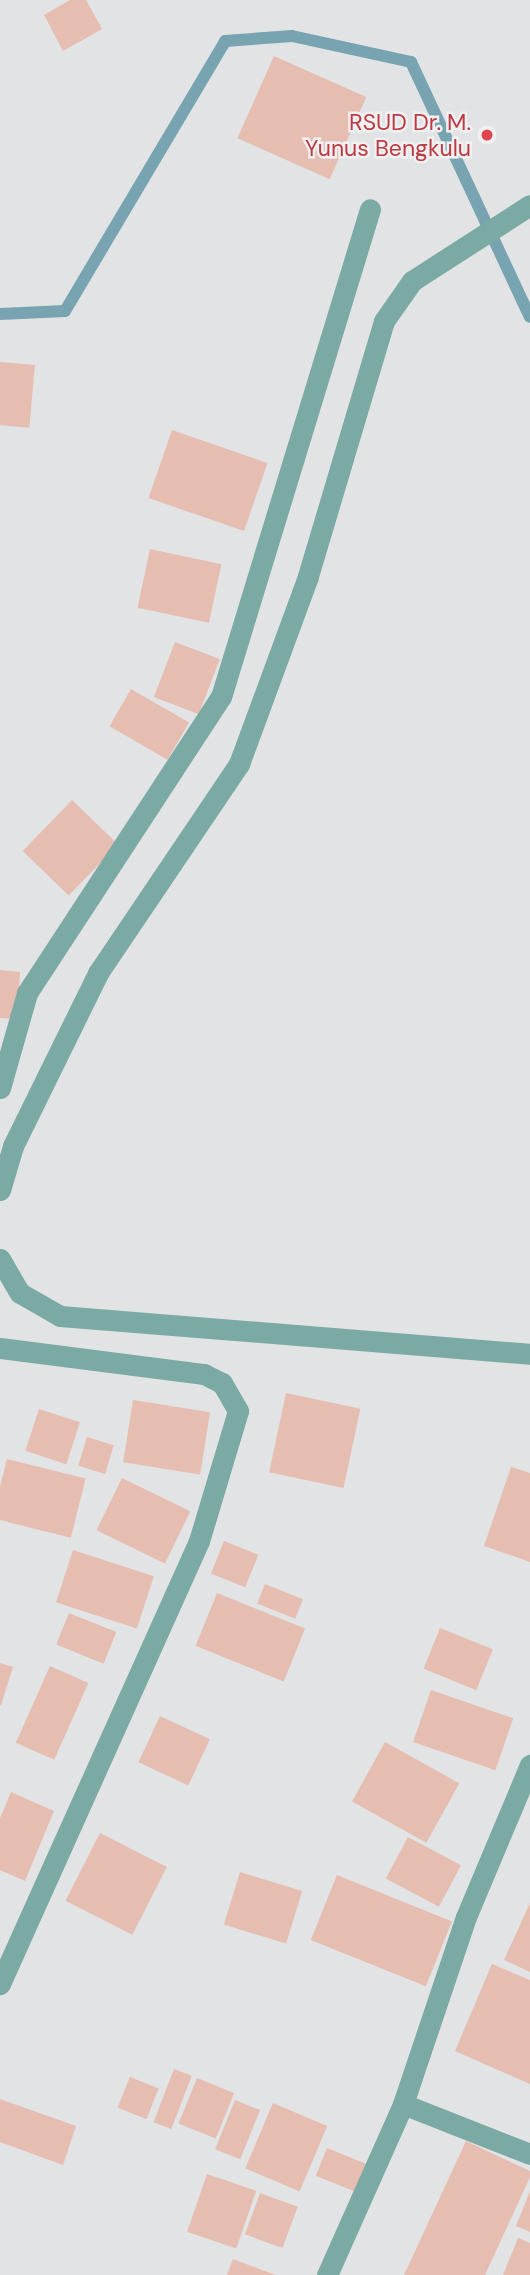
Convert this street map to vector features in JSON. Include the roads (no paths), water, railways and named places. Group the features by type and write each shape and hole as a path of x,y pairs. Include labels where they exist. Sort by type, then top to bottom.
{"street":[{"path":"0,1190 13,1146 98,973 239,764 308,576 384,321 412,281 530,205"},
{"path":"0,1088 27,993 221,697 370,209"},
{"path":"0,1259 20,1293 60,1316 530,1354"},
{"path":"0,1348 204,1374 222,1383 238,1411 199,1541 5,1961 0,1984"},
{"path":"327,2275 403,2104 466,1917 530,1765"},
{"path":"403,2104 530,2154"}],"waterway":[{"path":"0,314 65,311 225,41 292,36 411,62 530,317"}],"place":[{"name":"RSUD Dr. M. Yunus Bengkulu","path":"487,135"}]}
